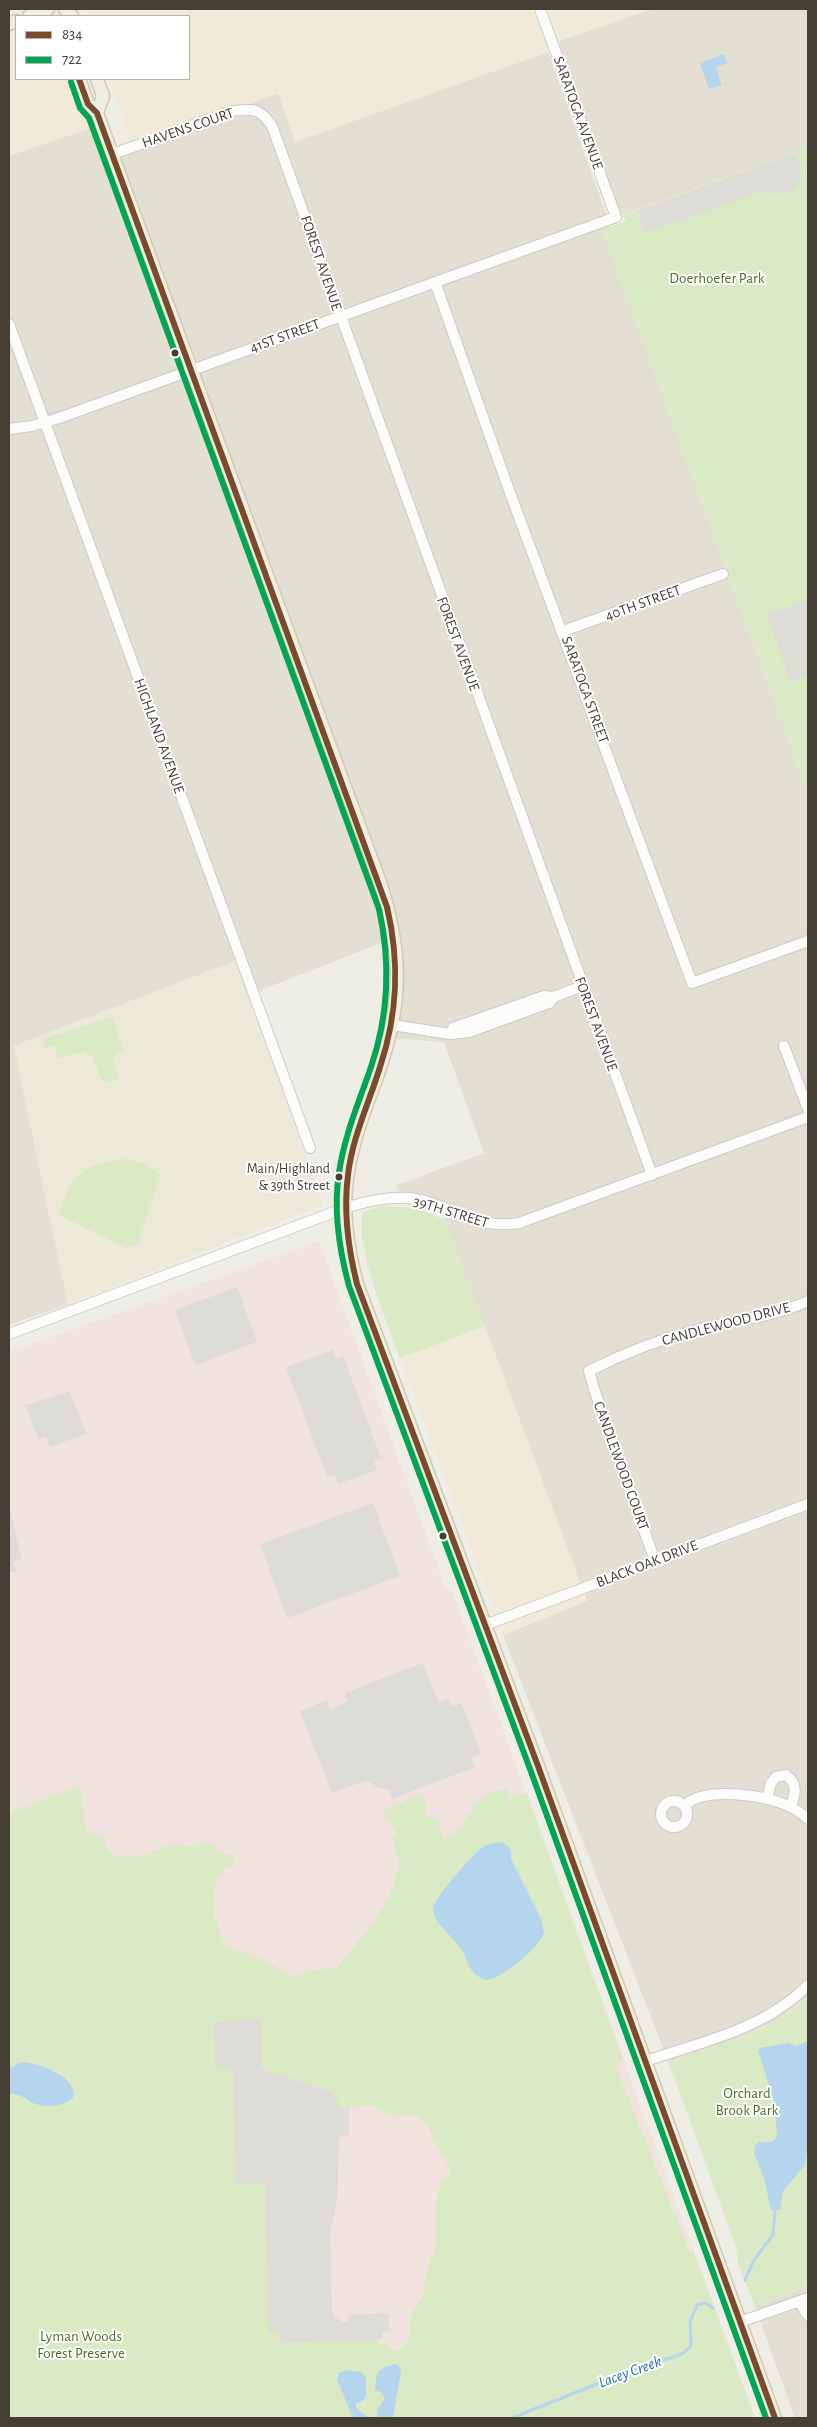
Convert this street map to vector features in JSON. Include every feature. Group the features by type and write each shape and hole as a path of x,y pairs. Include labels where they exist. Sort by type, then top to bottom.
{"main road":[{"path":"32,15 48,9"},
{"path":"79,80 88,104 97,113 193,369 389,910 398,963 392,1025 387,1048 351,1154 345,1208 353,1267 362,1300 485,1625 775,2418"},
{"path":"97,80 103,96 97,113"}],"street":[{"name":"SARATOGA AVENUE","path":"540,9 616,217"},
{"name":"HAVENS COURT","path":"112,154 232,111 252,109 264,114"},
{"name":"FOREST AVENUE","path":"264,114 280,146 339,316 652,1175"},
{"name":"41ST STREET","path":"9,429 44,423 616,217"},
{"name":"SARATOGA STREET","path":"435,282 505,480 563,631 692,983 808,941"},
{"name":"HIGHLAND AVENUE","path":"9,324 310,1148"},
{"name":"40TH STREET","path":"563,631 722,574"},
{"path":"392,1025 450,1034 469,1032 550,1003 554,997 582,986"},
{"path":"784,1046 808,1109"},
{"name":"39TH STREET","path":"9,1334 345,1208 372,1200 416,1199 473,1221 504,1226 538,1217 808,1117"},
{"name":"CANDLEWOOD DRIVE","path":"589,1371 685,1333 774,1314 808,1301"},
{"name":"CANDLEWOOD COURT","path":"589,1371 655,1561"},
{"name":"BLACK OAK DRIVE","path":"485,1625 808,1504"},
{"path":"767,1799 770,1783 776,1777 786,1775 794,1784 795,1790 790,1807"},
{"path":"685,1805 699,1797 723,1794 767,1799 790,1807 808,1819"},
{"path":"646,2062 760,2021 787,2004 808,1985"},
{"path":"740,2322 804,2299 808,2316"}],"shaded area":[{"path":"91,9 532,9 548,52 295,142 278,93 133,146 108,80 190,80 190,15 88,15"},
{"path":"549,9 650,9 650,10 559,41"},
{"path":"650,9 808,9 808,147 616,217 559,41"},
{"path":"15,35 15,80 72,80 91,128 9,156 9,38"},
{"path":"548,52 611,227 607,228 604,235 808,794 808,1997 778,2020 730,2042 677,2059 670,2066 503,1635 587,1601 437,1199 398,1190 397,1185 484,1153 444,1042 389,1038 394,938 248,995 235,961 14,1046 68,1304 9,1325 9,156 91,128 102,157 279,93 296,141"},
{"path":"793,154 799,162 801,173 798,184 791,191 776,194 763,191 645,233 638,211"},
{"path":"808,599 808,676 791,682 767,615"},
{"path":"235,961 323,1205 68,1304 14,1046"},
{"path":"319,1241 445,1586 453,1593 694,2252 244,2418 92,1890 80,1787 9,1813 9,1352"},
{"path":"237,1287 257,1342 195,1365 175,1310"},
{"path":"485,1326 587,1601 503,1635 400,1358"},
{"path":"333,1350 336,1359 343,1356 381,1458 374,1461 377,1470 338,1484 335,1475 327,1477 286,1367"},
{"path":"69,1392 86,1431 85,1434 50,1447 46,1436 38,1439 26,1405"},
{"path":"373,1503 400,1576 287,1618 260,1544"},
{"path":"9,1506 22,1558 13,1562 16,1571 9,1573"},
{"path":"423,1663 438,1702 448,1698 452,1706 461,1703 481,1754 471,1758 475,1767 392,1799 389,1790 378,1788 367,1780 332,1793 300,1711 327,1700 330,1709 348,1702 345,1693"},
{"path":"261,2019 261,2068 329,2091 337,2099 339,2108 349,2108 349,2136 339,2137 337,2200 330,2235 332,2313 343,2322 347,2322 348,2315 389,2313 389,2331 382,2332 382,2339 279,2343 279,2331 269,2332 265,2183 236,2183 233,2070 215,2064 214,2022"},
{"path":"808,2286 808,2418 795,2418 753,2301 761,2304"}],"green space":[{"name":"Doerhoefer Park","path":"808,147 808,794 604,235 607,228 626,221 623,215"},
{"path":"112,1017 124,1051 112,1057 119,1078 103,1083 91,1054 87,1055 85,1051 57,1058 54,1046 45,1048 42,1039"},
{"path":"126,1159 145,1164 161,1175 138,1244 126,1248 59,1215 68,1190 81,1174 100,1163"},
{"path":"381,1206 417,1208 445,1220 485,1326 400,1358 373,1284 363,1241 361,1224 364,1212"},
{"name":"Lyman Woods Forest Preserve","path":"80,1786 86,1831 103,1838 109,1850 115,1856 141,1856 174,1843 190,1847 207,1842 213,1844 217,1852 229,1853 234,1856 235,1863 231,1868 225,1868 219,1878 213,1897 215,1916 225,1945 262,1960 295,1977 313,1970 337,1968 370,1927 388,1899 400,1864 392,1839 396,1835 395,1831 385,1817 383,1810 420,1795 425,1798 426,1814 437,1821 444,1838 458,1832 470,1811 487,1794 506,1789 509,1792 508,1798 510,1800 516,1795 527,1794 622,2056 621,2060 615,2064 690,2253 694,2252 755,2418 9,2418 9,1813","holes":["261,2019 261,2068 329,2091 339,2108 372,2106 390,2115 417,2116 426,2123 450,2169 450,2175 445,2177 437,2194 436,2243 425,2276 423,2295 412,2314 405,2347 394,2351 387,2344 379,2344 377,2339 279,2343 279,2331 269,2331 265,2182 236,2183 233,2070"]},
{"name":"Orchard Brook Park","path":"808,1997 808,2285 761,2304 753,2301 738,2264 736,2247 670,2066 689,2055 738,2038 770,2024 790,2012"}],"water":[{"path":"724,54 727,63 716,67 722,85 709,89 700,63"},
{"path":"502,1842 510,1849 511,1859 541,1919 544,1933 535,1947 519,1962 500,1975 485,1980 472,1971 462,1950 440,1925 433,1909 439,1896 478,1851 492,1843"},
{"path":"808,2041 808,2147 805,2165 783,2191 780,2210 771,2210 764,2178 754,2153 755,2145 759,2142 772,2142 777,2137 775,2105 758,2050 760,2048 789,2043 795,2046"},
{"path":"21,2062 46,2068 63,2077 73,2090 73,2098 58,2105 46,2106 36,2104 18,2095 9,2094 9,2069"},
{"path":"395,2364 399,2366 401,2371 393,2418 378,2418 377,2410 385,2399 382,2393 375,2390 377,2375 380,2370"},
{"path":"346,2370 361,2372 366,2377 367,2394 364,2399 356,2404 356,2408 369,2418 353,2418 337,2380 339,2373"}],"waterway":[{"name":"Lacey Creek","path":"745,2280 754,2260 773,2235 775,2211"},
{"name":"Lacey Creek","path":"512,2418 632,2370 682,2354 691,2346 690,2322 697,2305 705,2303 713,2308"}],"transit line":[{"name":"834","path":"79,80 88,104 97,113 387,907 394,948 394,1007 386,1047 353,1148 347,1189 347,1230 357,1284 538,1766 775,2418"},
{"name":"722","path":"71,82 80,108 89,118 379,909 383,929 386,969 385,1008 382,1028 344,1146 337,1187 338,1230 349,1286 530,1769 766,2418"}],"place":[{"name":"Main/Highland & 39th Street","path":"339,1177"}]}
